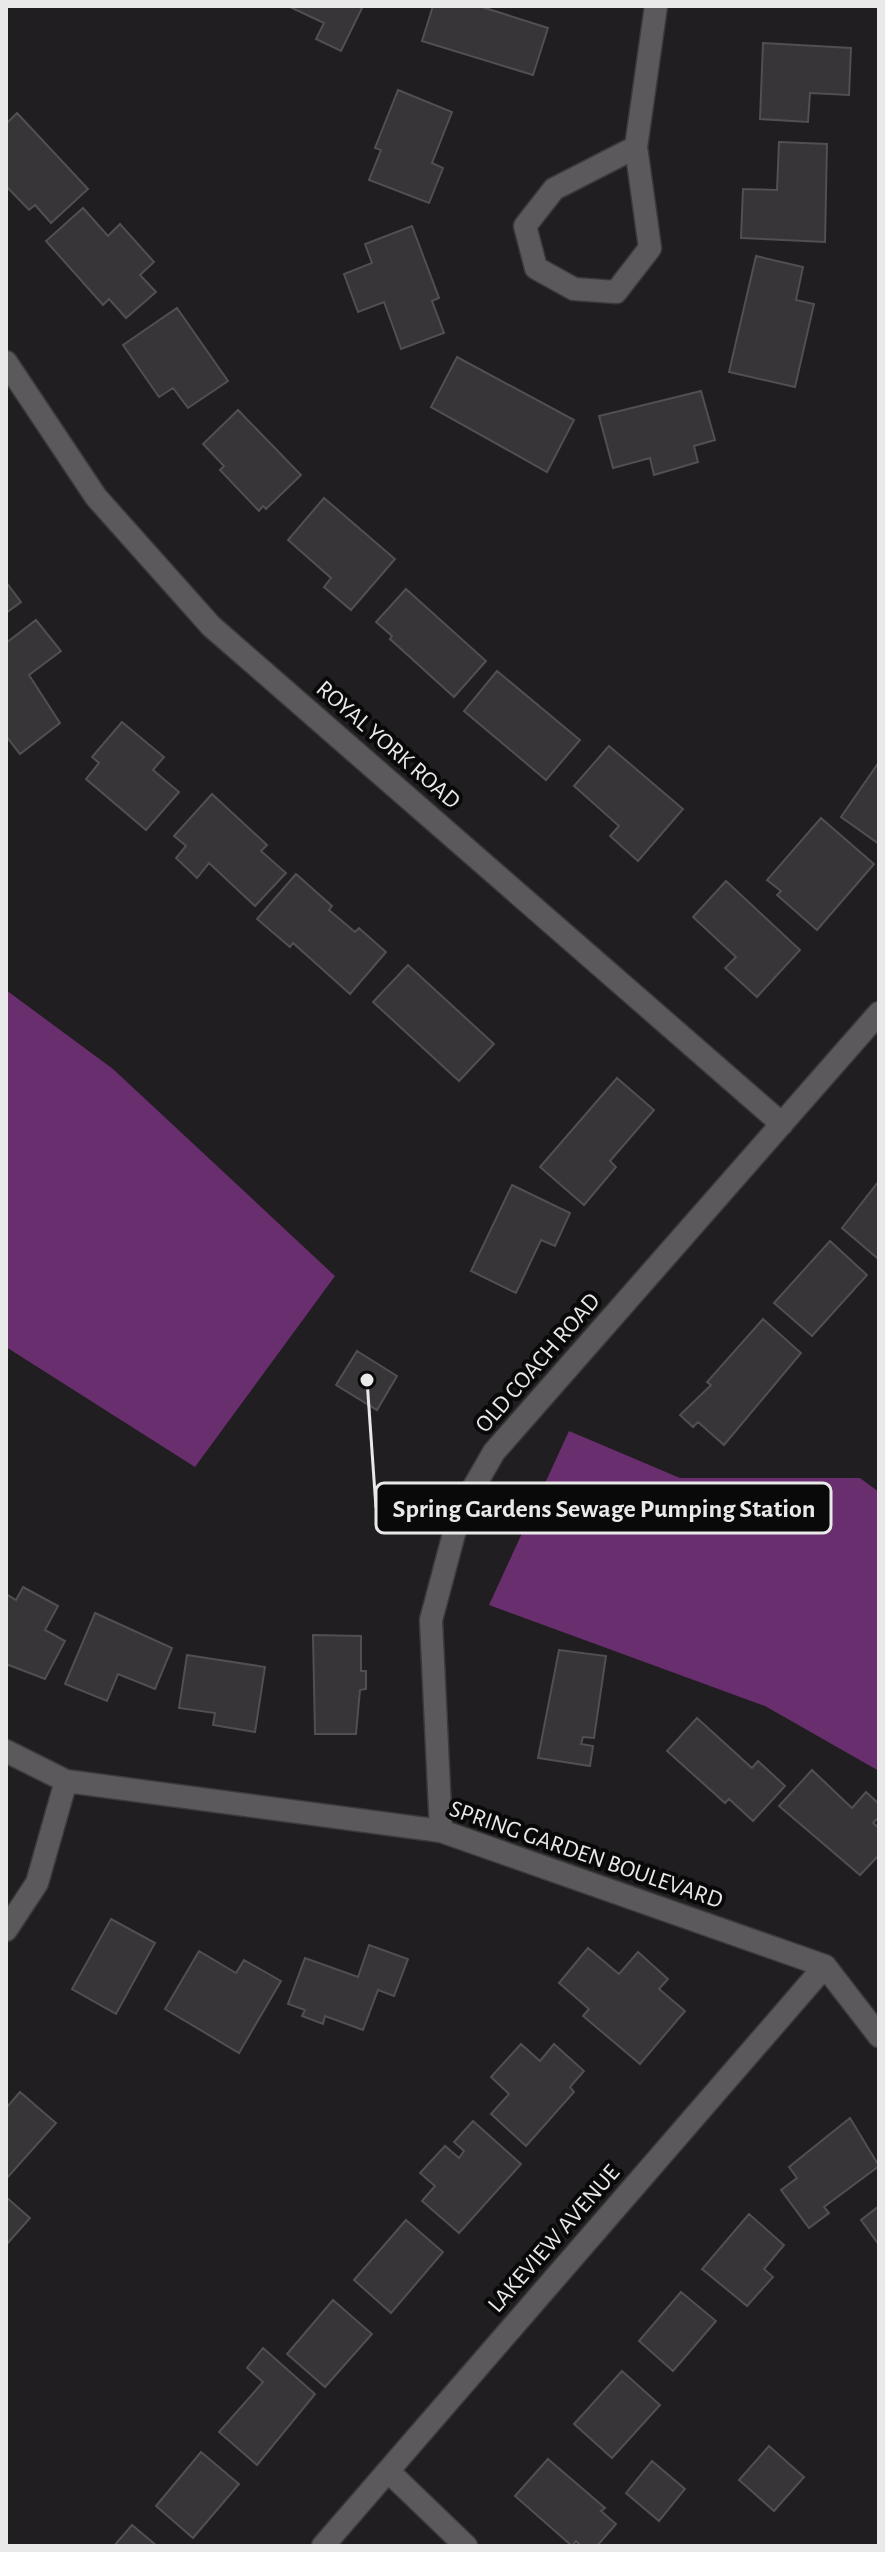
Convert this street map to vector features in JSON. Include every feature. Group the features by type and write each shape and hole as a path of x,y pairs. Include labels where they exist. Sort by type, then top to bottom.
{"street":[{"path":"636,147 554,189 525,226 536,268 574,289 616,292 650,248 636,147 656,6"},
{"name":"ROYAL YORK ROAD","path":"6,362 96,497 211,626 782,1124"},
{"name":"OLD COACH ROAD","path":"441,1831 431,1620 460,1511 494,1452 879,1013"},
{"name":"SPRING GARDEN BOULEVARD","path":"6,1751 66,1781 441,1831 825,1966"},
{"path":"6,1930 37,1883 66,1781"},
{"path":"825,1966 879,2036"},
{"name":"LAKEVIEW AVENUE","path":"323,2546 825,1966"},
{"path":"388,2471 466,2546"}],"shaded area":[{"path":"6,990 113,1069 335,1276 195,1467 6,1347"},
{"path":"569,1431 680,1478 860,1478 879,1492 879,1771 765,1706 489,1605"}],"building":[{"path":"288,6 363,6 341,51 316,39 324,23"},
{"path":"433,6 479,6 548,28 533,75 422,41"},
{"path":"763,43 851,48 849,95 810,93 808,122 760,119"},
{"path":"398,90 452,112 432,163 443,168 429,203 369,180 381,150 375,148"},
{"path":"17,113 88,189 51,223 35,205 29,210 6,186 6,124"},
{"path":"779,142 827,144 825,242 741,238 743,189 777,190"},
{"path":"83,208 108,236 120,224 154,262 140,275 156,292 126,318 109,299 103,305 46,241"},
{"path":"412,226 439,298 432,301 444,333 401,349 384,302 358,312 344,274 372,263 365,244"},
{"path":"756,256 803,267 796,300 814,304 795,387 729,372"},
{"path":"177,308 228,381 188,408 173,388 159,397 123,345"},
{"path":"457,357 574,420 547,472 431,407"},
{"path":"701,391 715,440 694,446 698,462 654,475 650,458 613,468 599,416"},
{"path":"238,410 301,475 266,509 263,506 259,511 220,470 224,466 203,444"},
{"path":"324,498 395,559 351,610 324,587 331,578 288,540"},
{"path":"6,582 21,602 6,613"},
{"path":"406,589 486,661 454,697 390,639 392,636 376,622"},
{"path":"36,620 61,651 29,675 60,723 20,754 6,736 6,643"},
{"path":"497,671 580,740 546,780 464,711"},
{"path":"122,722 164,757 153,770 179,792 146,830 86,779 99,763 92,757"},
{"path":"609,746 683,809 638,861 610,836 619,826 574,786"},
{"path":"879,762 879,844 841,817"},
{"path":"212,794 267,845 261,851 286,873 255,906 209,863 197,878 176,858 186,846 174,836"},
{"path":"821,818 874,864 817,930 777,895 781,891 767,880"},
{"path":"296,874 332,906 329,910 355,932 359,928 386,952 350,994 293,943 290,947 257,919"},
{"path":"726,881 800,950 757,997 725,968 736,957 693,917"},
{"path":"408,965 494,1044 459,1081 373,1002"},
{"path":"617,1078 654,1110 610,1161 616,1167 584,1205 540,1167"},
{"path":"879,1181 879,1256 877,1258 842,1228"},
{"path":"512,1185 570,1213 555,1246 541,1240 516,1293 471,1271"},
{"path":"830,1241 867,1275 812,1336 774,1303"},
{"path":"763,1319 801,1353 724,1445 698,1422 693,1427 680,1415 711,1385 707,1382"},
{"path":"357,1351 397,1376 377,1410 336,1385"},
{"path":"23,1587 58,1606 45,1630 65,1641 45,1679 6,1664 6,1594 16,1600"},
{"path":"95,1613 172,1648 155,1689 118,1674 107,1701 65,1684"},
{"path":"313,1635 361,1636 361,1671 366,1671 366,1689 360,1690 356,1734 315,1734"},
{"path":"559,1650 606,1656 594,1738 583,1737 581,1744 593,1746 590,1766 538,1758"},
{"path":"187,1655 265,1667 255,1732 213,1725 215,1713 179,1708"},
{"path":"697,1718 752,1768 758,1761 785,1786 753,1821 729,1799 725,1803 667,1751"},
{"path":"812,1770 852,1808 866,1792 879,1804 879,1817 873,1823 879,1828 879,1855 860,1875 779,1806"},
{"path":"111,1919 155,1943 116,2014 72,1989"},
{"path":"369,1945 408,1959 394,1996 378,1990 363,2030 325,2016 323,2024 302,2016 305,2010 288,2004 305,1958 358,1977"},
{"path":"588,1948 619,1974 638,1952 668,1979 659,1989 685,2011 640,2064 583,2016 589,2009 559,1983"},
{"path":"199,1951 236,1973 244,1960 281,1981 239,2053 165,2009"},
{"path":"521,2044 540,2061 554,2044 584,2071 570,2087 574,2092 526,2146 491,2114 509,2094 491,2077"},
{"path":"20,2092 56,2123 7,2178 6,2108"},
{"path":"850,2118 879,2166 824,2207 829,2213 809,2228 781,2190 797,2178 789,2167"},
{"path":"473,2121 521,2164 459,2233 422,2201 435,2186 420,2173 445,2146 459,2158 464,2151 454,2142"},
{"path":"6,2197 30,2218 6,2245"},
{"path":"879,2206 879,2245 861,2220"},
{"path":"749,2214 784,2245 764,2269 773,2277 747,2306 702,2269"},
{"path":"406,2220 443,2252 391,2313 354,2280"},
{"path":"681,2292 716,2321 673,2371 639,2341"},
{"path":"333,2300 372,2334 325,2387 287,2354"},
{"path":"263,2348 315,2394 257,2465 219,2432 263,2382 247,2368"},
{"path":"622,2371 660,2405 612,2458 574,2424"},
{"path":"769,2446 804,2477 774,2511 739,2480"},
{"path":"201,2452 239,2484 193,2538 156,2506"},
{"path":"548,2459 605,2508 601,2511 616,2524 597,2546 581,2546 576,2541 572,2546 515,2496"},
{"path":"652,2461 685,2489 659,2521 626,2493"},
{"path":"132,2525 157,2546 114,2546"}],"place":[{"name":"Spring Gardens Sewage Pumping Station","path":"367,1380"}]}
